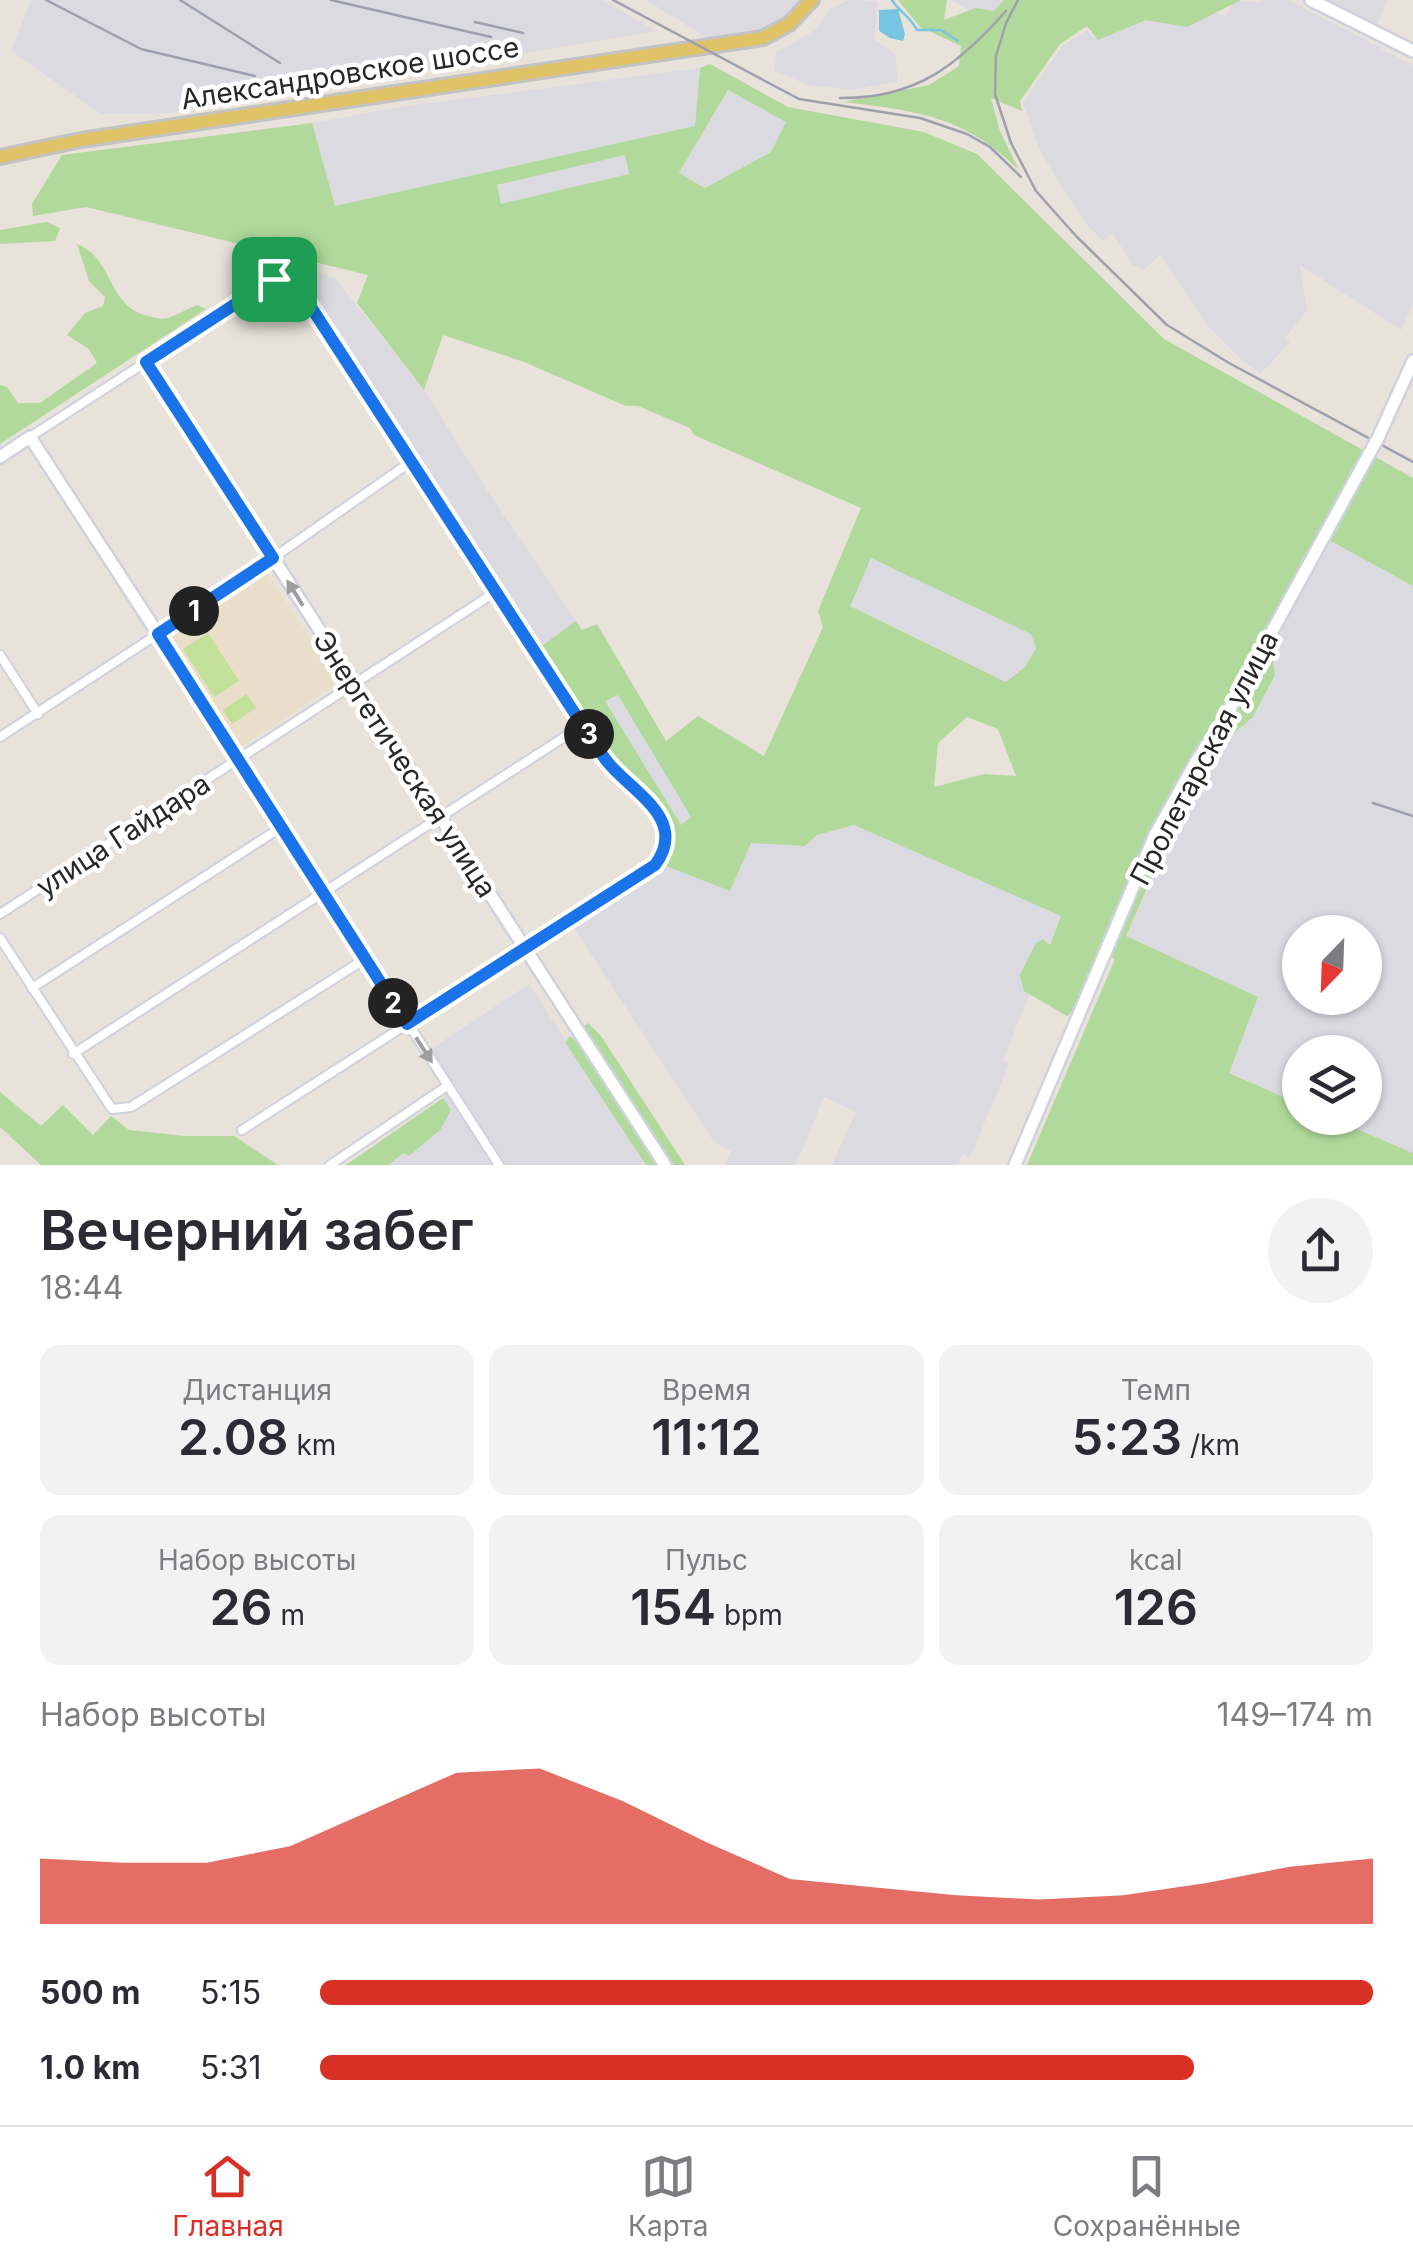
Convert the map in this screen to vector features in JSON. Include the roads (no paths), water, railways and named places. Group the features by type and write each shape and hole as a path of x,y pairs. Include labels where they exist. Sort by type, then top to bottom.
{"main road":[{"name":"Александровское шоссе","path":"0,157 134,132 763,38 802,14 812,0"}],"street":[{"path":"1311,0 1413,51"},
{"path":"0,456 274,279 287,277 296,284 583,726 612,768 652,804 662,821 664,838 655,865 242,1130"},
{"name":"Пролетарская улица","path":"1015,1165 1155,835 1221,725 1376,441 1413,361"},
{"name":"Энергетическая улица","path":"146,362 665,1165"},
{"path":"30,437 499,1165"},
{"path":"0,737 273,558 412,461"},
{"name":"улица Гайдара","path":"0,914 496,591"},
{"path":"0,656 38,714"},
{"path":"74,1054 583,726"},
{"path":"32,988 280,828"},
{"path":"0,938 112,1110 131,1107 364,959"},
{"path":"330,1165 447,1086"}],"water":[{"path":"898,9 905,34 903,41 879,31 879,10"}],"waterway":[{"path":"892,0 917,30 941,30 958,41"}],"railway":[{"path":"46,0 141,49 255,76"},
{"path":"180,0 280,63"},
{"path":"331,0 491,37"},
{"path":"613,0 799,99 920,118 967,134 990,147 1021,177"},
{"path":"1018,0 996,56 995,94 1011,143 1036,191 1167,325 1229,363 1413,462"},
{"path":"840,98 891,92 934,75 970,48 1006,11"},
{"path":"475,22 523,33"},
{"path":"1373,803 1413,816"}]}
